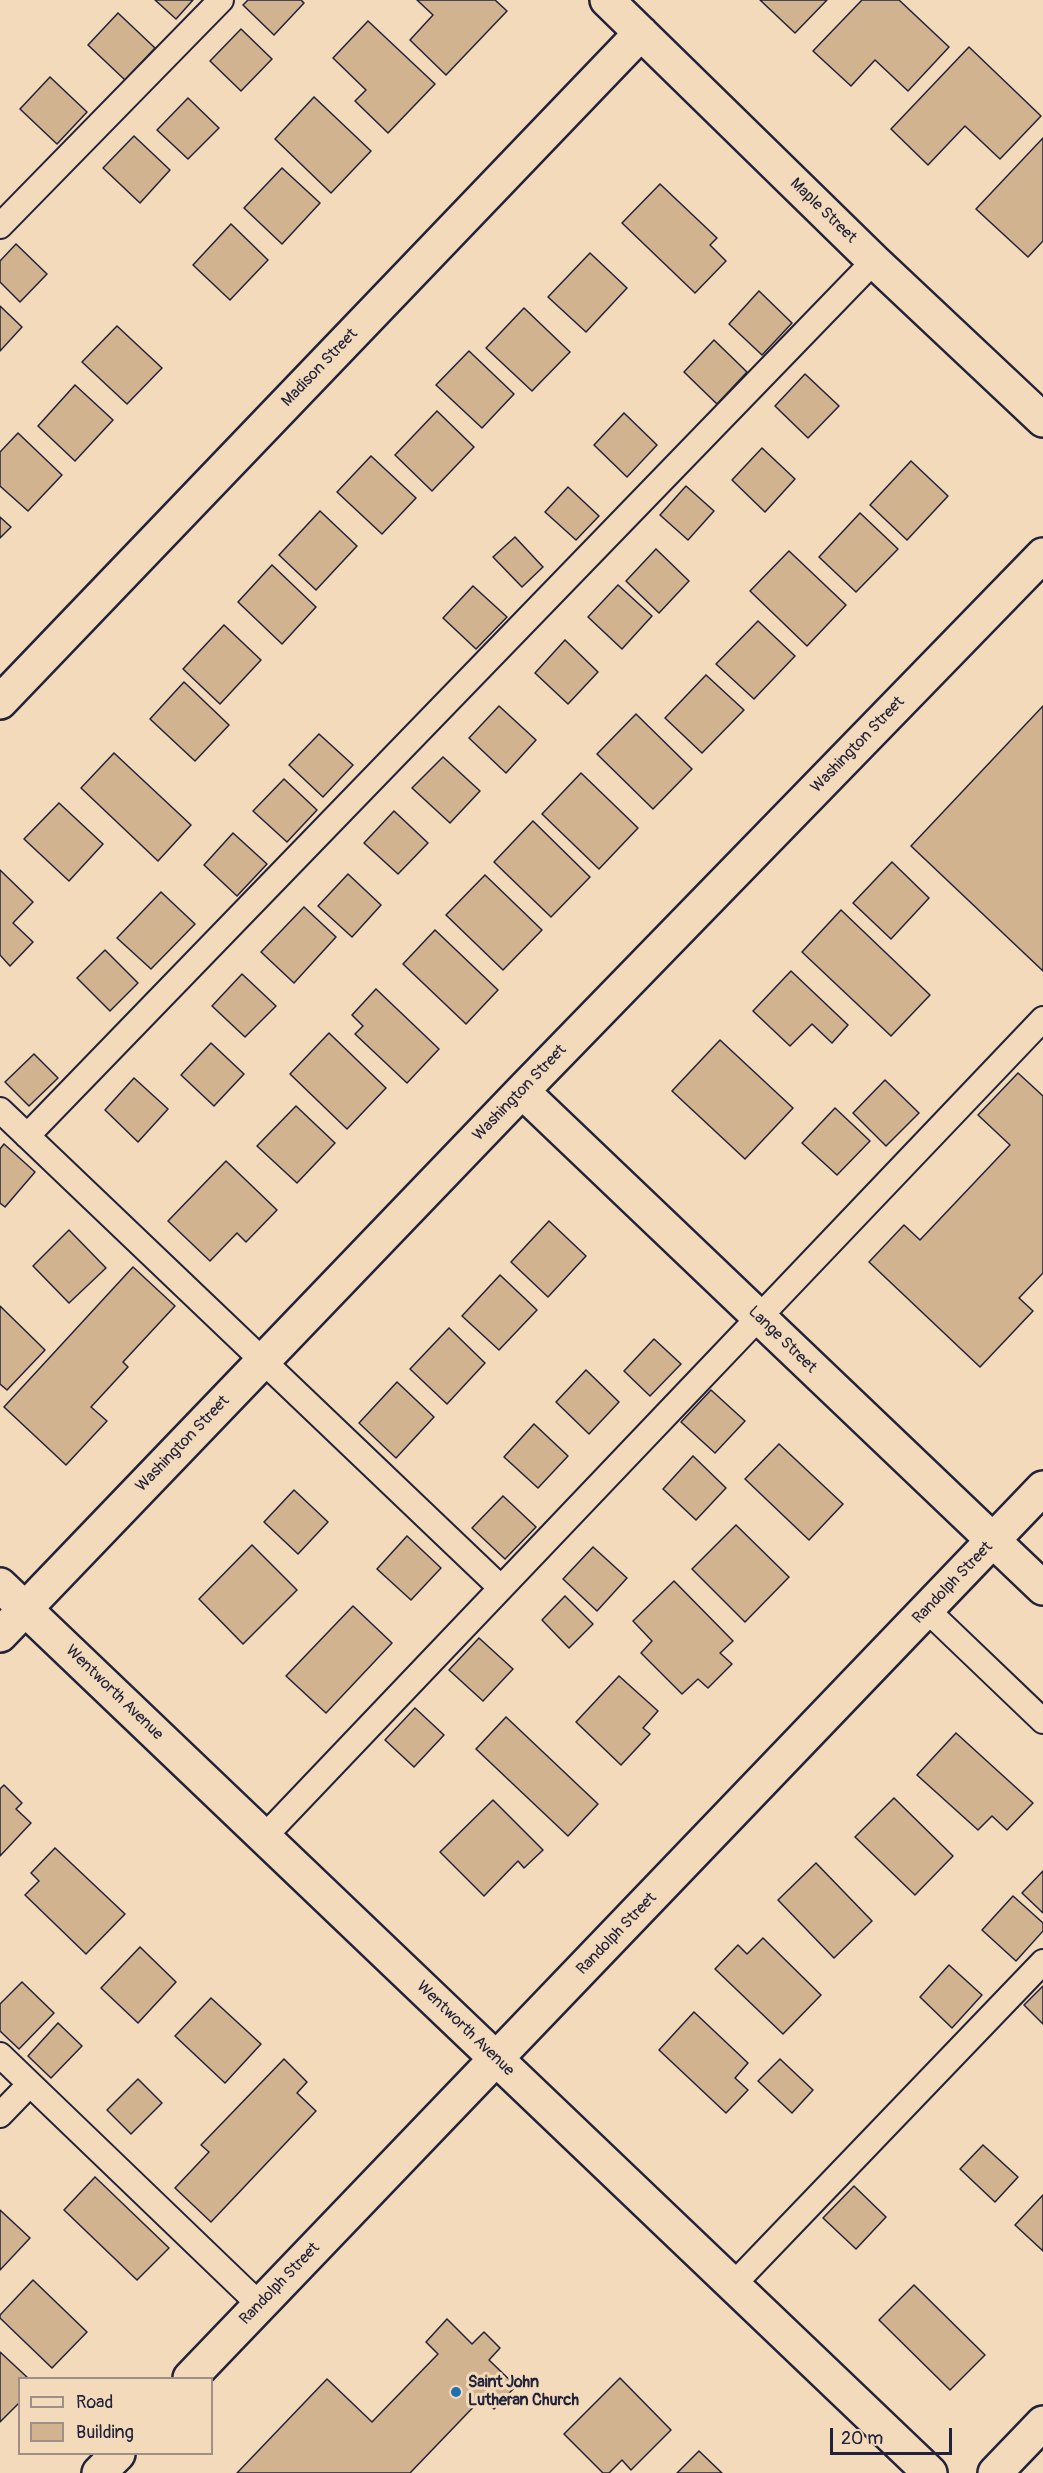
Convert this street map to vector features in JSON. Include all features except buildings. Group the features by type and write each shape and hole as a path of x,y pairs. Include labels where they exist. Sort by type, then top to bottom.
{"street":[{"name":"Maple Street","path":"607,0 874,261 1043,420"},
{"name":"Madison Street","path":"0,702 640,33"},
{"name":"Washington Street","path":"0,1635 522,1091 1043,555"},
{"name":"Lange Street","path":"522,1091 1043,1588"},
{"name":"Randolph Street","path":"192,2377 1043,1488"},
{"name":"Wentworth Avenue","path":"0,1585 930,2473"},
{"path":"995,2473 1043,2423"},
{"path":"99,2473 117,2455"}],"lane":[{"path":"0,226 221,0"},
{"path":"27,1137 874,261"},
{"path":"264,1837 1043,1019"},
{"path":"0,1110 501,1588"},
{"path":"927,1610 1043,1721"},
{"path":"733,2285 1043,1962"},
{"path":"0,2055 260,2305"},
{"path":"0,2115 30,2084"}],"place":[{"name":"Saint John Lutheran Church","path":"456,2392"}]}
